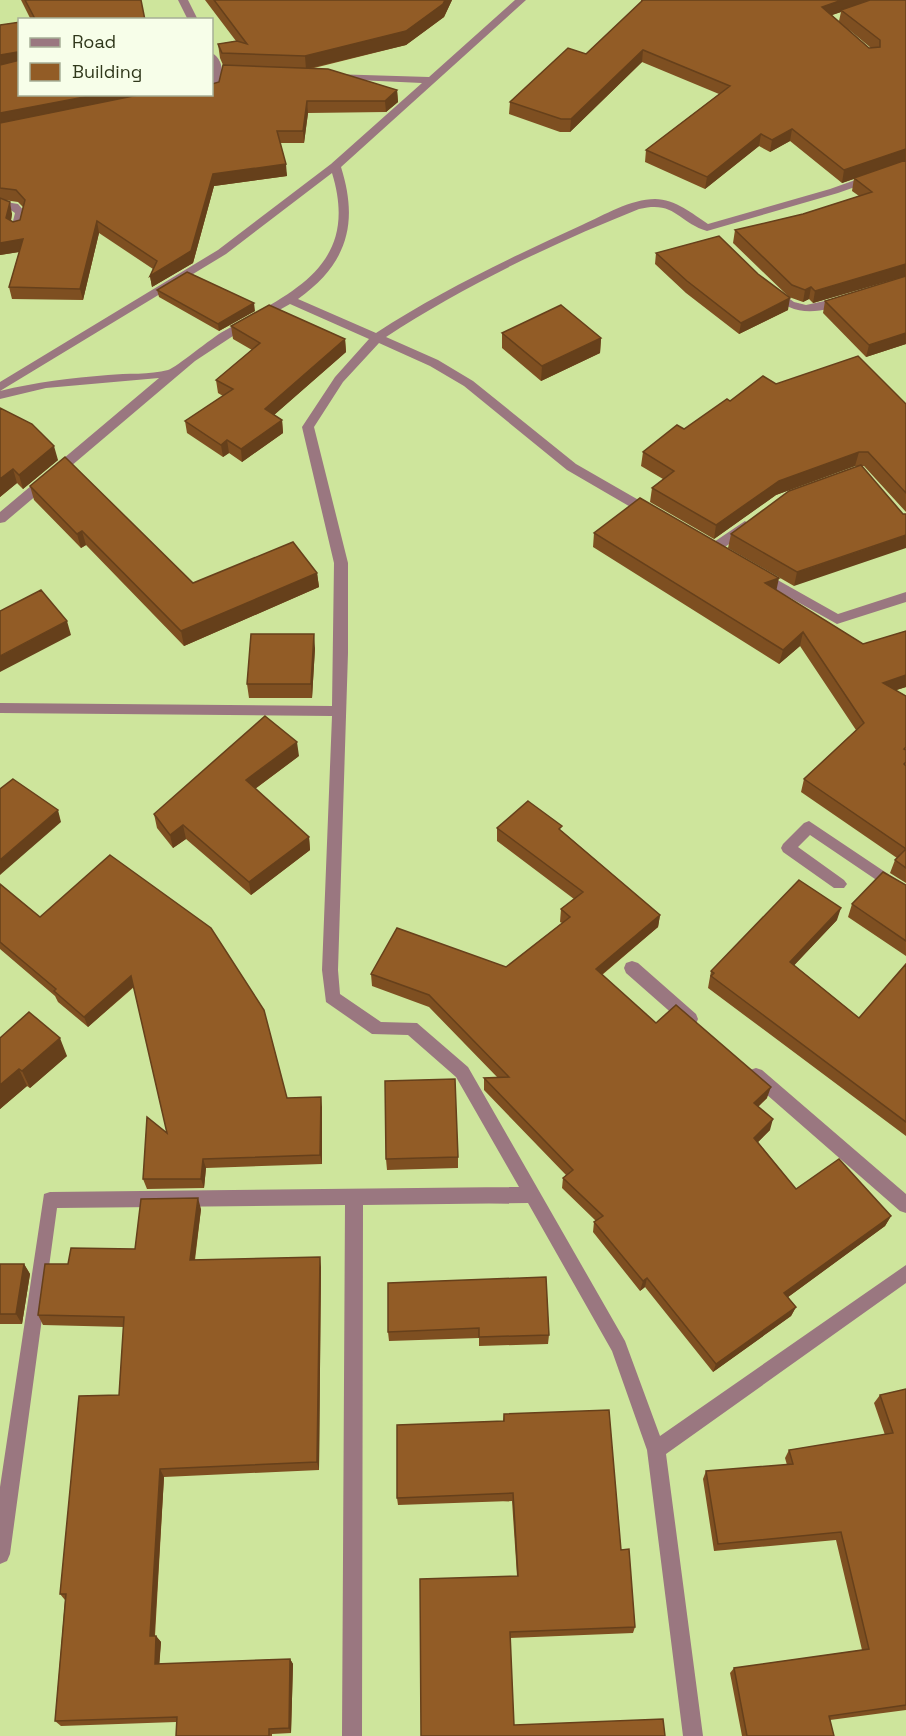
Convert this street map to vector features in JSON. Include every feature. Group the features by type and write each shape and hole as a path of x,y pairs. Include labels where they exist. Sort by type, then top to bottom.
{"street":[{"path":"183,0 192,18"},
{"path":"0,387 222,252 335,166 521,0"},
{"path":"213,58 218,71 213,92"},
{"path":"218,71 230,71"},
{"path":"325,75 431,80"},
{"path":"693,1736 656,1450 619,1347 462,1072 411,1028 378,1029 332,997 330,970 339,711 341,563 308,427 326,394 378,337 452,294 598,221 651,201 665,203 711,232 906,165"},
{"path":"0,519 173,373 214,342 289,299 331,262 341,233 345,206 343,189 335,166"},
{"path":"0,204 11,205 21,213 17,229"},
{"path":"766,285 784,302 809,311 852,298"},
{"path":"289,299 315,315 378,337 454,374 507,410 563,460 661,519"},
{"path":"0,395 46,384 173,373"},
{"path":"714,549 752,520"},
{"path":"744,566 837,619 906,597"},
{"path":"0,708 339,711"},
{"path":"839,884 788,848 809,827 906,894"},
{"path":"632,968 703,1029"},
{"path":"747,1068 906,1205"},
{"path":"0,1554 50,1200 533,1195"},
{"path":"352,1736 354,1197"},
{"path":"656,1450 906,1273"}],"building":[{"path":"25,0 141,0 145,18 34,18"},
{"path":"214,0 445,0 443,4 406,31 305,56 222,53 218,44 237,41 247,44"},
{"path":"643,0 842,0 822,7 869,48 880,47 880,40 841,10 870,0 906,0 906,149 844,170 792,129 772,140 761,134 707,177 646,150 730,86 643,50 571,119 561,119 510,102 568,48 586,54"},
{"path":"18,22 18,55 17,52 0,55 0,25"},
{"path":"18,60 18,96 89,96 0,113 0,65"},
{"path":"223,65 328,69 397,90 385,101 307,101 303,131 277,131 286,164 213,174 191,251 150,276 157,261 97,221 80,289 9,287 23,239 0,243 0,198 10,202 6,218 13,222 20,220 25,200 16,190 0,188 0,123 133,96 213,96 213,84 219,82"},
{"path":"906,160 906,264 815,291 811,287 805,290 792,285 735,230 803,214 872,192 854,178"},
{"path":"719,236 758,274 790,298 741,323 687,281 656,253"},
{"path":"187,272 254,303 218,324 157,290"},
{"path":"906,276 906,333 869,345 825,301"},
{"path":"269,305 345,339 265,409 282,420 241,449 227,440 221,445 185,421 233,389 216,380 260,343 231,326"},
{"path":"561,305 601,338 542,366 502,333"},
{"path":"858,356 906,404 906,493 868,452 859,452 779,481 716,525 652,488 674,471 643,452 677,425 684,429 727,399 730,401 763,376 776,384"},
{"path":"0,408 32,424 54,446 19,475 13,469 0,479"},
{"path":"65,457 193,583 293,542 317,573 181,631 82,531 77,534 30,486"},
{"path":"861,465 903,514 906,514 906,535 797,572 731,534 789,491"},
{"path":"640,498 779,578 765,583 863,644 906,631 906,675 883,683 906,696 906,747 904,749 906,750 906,762 904,764 906,766 906,849 804,779 864,723 803,632 783,650 594,533"},
{"path":"41,590 67,621 0,656 0,611"},
{"path":"251,634 314,634 311,684 247,684"},
{"path":"265,716 297,742 246,780 309,837 249,882 183,825 170,835 154,814"},
{"path":"13,779 58,810 0,860 0,789"},
{"path":"528,801 562,826 559,829 660,915 596,969 656,1023 676,1005 771,1087 754,1103 773,1119 754,1138 796,1189 839,1159 891,1216 784,1293 796,1307 716,1364 647,1278 643,1281 594,1222 603,1216 563,1178 573,1170 484,1078 509,1077 429,995 371,974 397,928 506,967 570,917 561,909 583,892 497,828"},
{"path":"906,849 906,868 895,860"},
{"path":"110,855 211,928 264,1010 287,1098 321,1097 320,1155 203,1159 201,1179 143,1179 147,1117 167,1133 131,976 84,1017 54,991 56,989 0,942 0,884 40,917"},
{"path":"883,872 906,885 906,941 852,904"},
{"path":"799,880 841,908 790,962 859,1018 906,964 906,1122 711,976 714,973 711,971"},
{"path":"29,1012 60,1038 22,1071 19,1069 0,1085 0,1038"},
{"path":"455,1079 458,1157 386,1159 385,1081"},
{"path":"198,1198 190,1260 320,1257 317,1462 160,1469 150,1636 156,1636 155,1664 290,1659 289,1728 269,1729 269,1736 176,1736 177,1717 55,1721 66,1594 60,1594 79,1396 119,1395 124,1317 38,1315 45,1264 68,1264 71,1248 135,1249 141,1199"},
{"path":"0,1264 24,1264 16,1314 0,1314"},
{"path":"546,1277 549,1335 479,1337 479,1328 388,1332 388,1283"},
{"path":"906,1389 906,1705 829,1716 834,1736 747,1736 734,1668 869,1649 841,1532 718,1544 706,1471 793,1464 789,1450 893,1433 880,1395"},
{"path":"609,1410 621,1550 629,1549 635,1627 510,1632 514,1725 663,1719 665,1736 421,1736 420,1579 518,1576 513,1493 397,1498 397,1425 504,1421 504,1414"}]}
